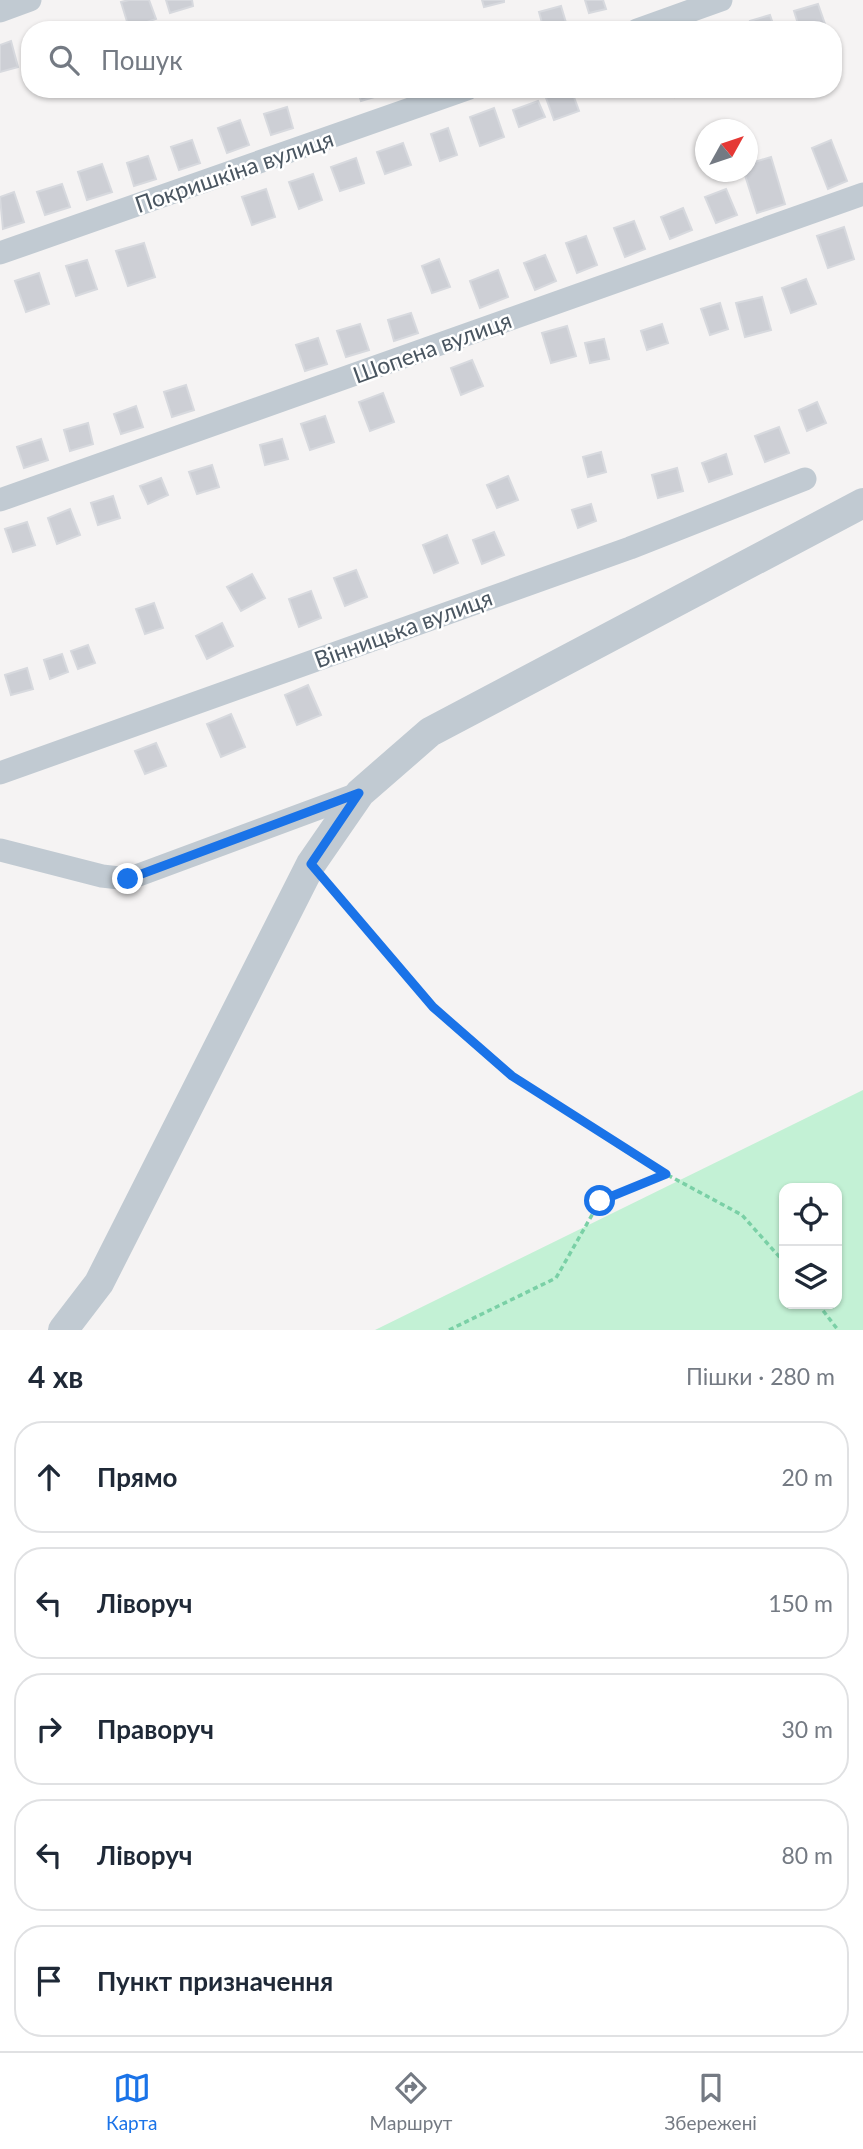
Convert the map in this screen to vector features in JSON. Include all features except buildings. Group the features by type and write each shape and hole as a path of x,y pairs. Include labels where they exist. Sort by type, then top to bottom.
{"street":[{"path":"0,10 30,0"},
{"path":"662,21 721,0"},
{"name":"Покришкіна вулиця","path":"0,253 441,98"},
{"name":"Шопена вулиця","path":"0,500 863,194"},
{"name":"Вінницька вулиця","path":"0,773 630,548 804,479"},
{"path":"62,1330 99,1283 311,864 359,793 430,732 863,503"},
{"path":"0,850 102,876 128,879 359,793"}],"path":[{"path":"311,864 433,1007 512,1076 666,1174 742,1215 779,1256"},
{"path":"449,1330 556,1278 600,1201 666,1174"},
{"path":"822,1309 838,1330"}],"green space":[{"path":"863,1090 863,1330 375,1330"}],"route":[{"path":"128,879 359,793 311,864 433,1007 512,1076 636,1158 666,1174 600,1201"}]}
